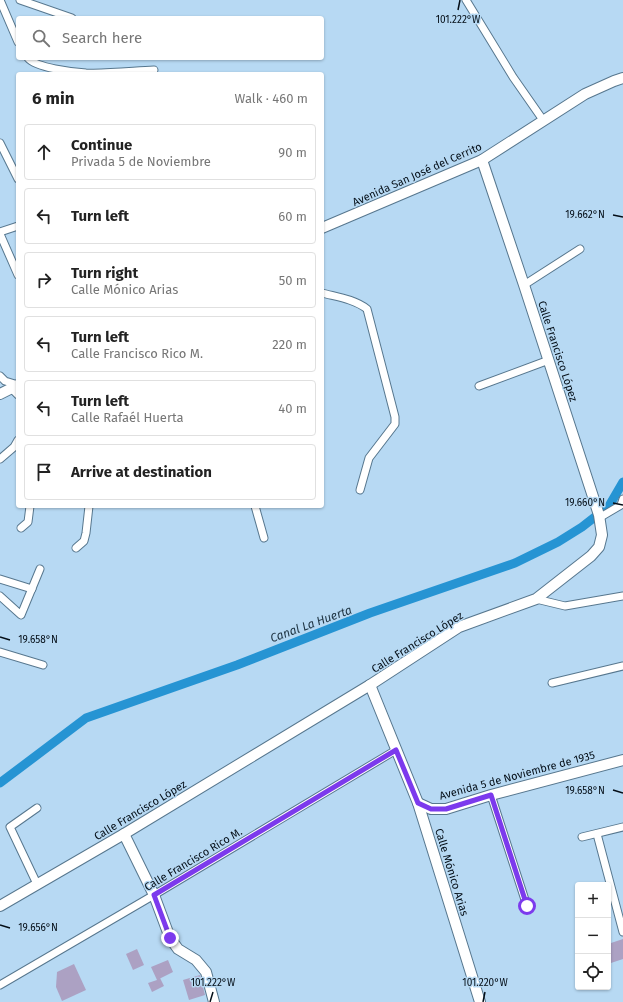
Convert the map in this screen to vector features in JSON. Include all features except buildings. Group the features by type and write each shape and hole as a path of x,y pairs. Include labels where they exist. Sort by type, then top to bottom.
{"street":[{"path":"0,0 16,37"},
{"path":"20,0 66,16"},
{"path":"466,0 513,77 543,120"},
{"path":"30,60 40,66 79,72"},
{"path":"109,72 154,70"},
{"name":"Avenida San José del Cerrito","path":"324,227 482,160 585,94 623,78"},
{"path":"0,144 16,175"},
{"name":"Calle Francisco López","path":"0,906 124,834 370,685 459,627 536,599 591,556 599,547 602,535 599,515 482,160"},
{"path":"16,227 0,233 16,270"},
{"path":"524,285 580,249"},
{"path":"324,294 353,301 367,309 395,417 395,424 369,458 360,490"},
{"path":"479,386 549,360"},
{"path":"0,376 16,388"},
{"path":"0,394 16,388"},
{"path":"0,459 16,449"},
{"path":"599,515 622,502"},
{"path":"21,528 28,522 30,508"},
{"path":"76,548 84,541 89,508"},
{"path":"256,508 264,538"},
{"path":"0,596 21,615 40,569"},
{"path":"0,578 32,590"},
{"path":"536,599 565,606 623,597"},
{"path":"0,652 43,665"},
{"path":"552,683 623,666"},
{"name":"Calle Mónico Arias","path":"370,685 418,803 480,1002"},
{"name":"Calle Francisco Rico M.","path":"0,985 396,750"},
{"name":"Avenida 5 de Noviembre de 1935","path":"418,803 431,809 446,809 491,795 623,760"},
{"path":"491,795 527,906"},
{"path":"37,808 10,827 37,884"},
{"path":"582,838 623,827"},
{"path":"124,834 154,895 170,938 178,949 196,960 206,972 214,1002"},
{"path":"597,834 621,917 623,932"}],"waterway":[{"name":"Canal La Huerta","path":"0,783 86,718 237,665 370,613 515,563 558,542 582,527 609,506 623,482"}],"route":[{"path":"170,938 154,895 396,750 418,803 431,809 446,809 491,795 527,906"}]}
